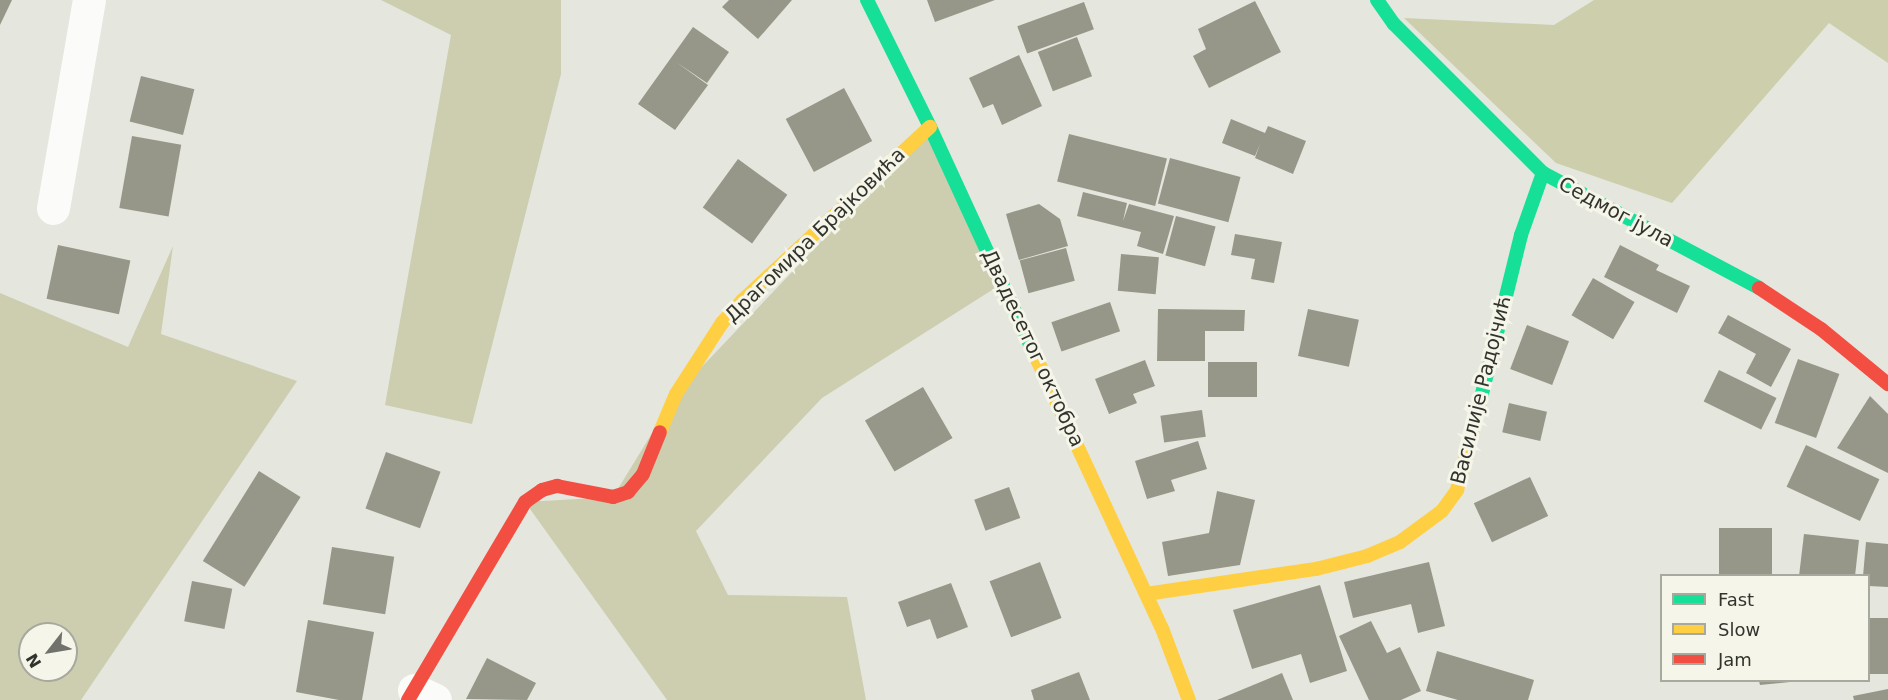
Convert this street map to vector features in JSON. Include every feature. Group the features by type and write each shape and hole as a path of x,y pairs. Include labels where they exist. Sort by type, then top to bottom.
{"street":[{"path":"52,208 90,0"},
{"name":"Двадесетог октобра","path":"867,0 930,127 1146,594 1189,700"},
{"name":"Седмог јула","path":"1377,0 1394,24 1543,173 1754,285 1821,329 1888,384"},
{"name":"Драгомира Брајковића","path":"419,697 525,502 542,490 557,486 613,496 628,492 643,474 676,394 722,323 774,271 930,127"},
{"name":"Василије Радојчић","path":"1146,594 1316,569 1367,556 1400,542 1442,511 1457,490 1466,464 1505,295 1521,235 1543,173"}],"green space":[{"path":"381,0 561,0 561,74 472,424 385,405 451,35"},
{"path":"1594,0 1888,0 1888,63 1829,23 1672,203 1556,163 1404,18 1554,25"},
{"path":"930,127 1003,283 822,398 696,531 728,595 847,597 866,700 667,700 525,502 613,497 676,394"},
{"path":"173,246 161,334 297,381 81,700 0,700 0,293 128,347"}],"building":[{"path":"0,0 12,0 0,25"},
{"path":"729,0 792,0 758,39 722,7"},
{"path":"927,0 995,0 935,22"},
{"path":"1255,1 1281,52 1209,88 1193,56 1206,49 1198,29"},
{"path":"1084,2 1094,29 1027,54 1017,26"},
{"path":"693,27 729,52 707,83 676,62 708,85 675,130 638,104"},
{"path":"1077,37 1092,76 1053,91 1038,52"},
{"path":"1019,55 1042,106 1002,125 993,104 983,108 969,78"},
{"path":"141,76 194,89 183,135 130,122"},
{"path":"844,88 872,141 814,172 786,119"},
{"path":"1231,119 1265,133 1268,126 1306,141 1293,174 1255,158 1260,144 1255,156 1222,143"},
{"path":"1069,134 1167,158 1155,206 1057,182"},
{"path":"132,136 181,145 169,217 119,208"},
{"path":"1170,158 1241,177 1228,222 1158,203"},
{"path":"738,159 787,195 752,243 703,208"},
{"path":"1083,192 1127,203 1123,221 1129,204 1174,216 1163,254 1137,246 1141,232 1077,216"},
{"path":"1039,204 1060,219 1068,246 1019,260 1006,214"},
{"path":"1176,216 1216,227 1205,266 1165,256"},
{"path":"1235,234 1282,242 1274,283 1251,279 1255,259 1231,255"},
{"path":"58,245 130,260 119,314 47,299"},
{"path":"1620,245 1659,265 1656,270 1690,286 1677,313 1604,277"},
{"path":"1066,248 1075,281 1028,293 1020,260"},
{"path":"1121,254 1159,257 1156,294 1118,291"},
{"path":"1593,278 1635,302 1613,339 1572,315"},
{"path":"1110,302 1120,331 1061,351 1051,322"},
{"path":"1158,309 1245,310 1244,331 1205,331 1205,361 1157,361"},
{"path":"1308,309 1359,320 1349,367 1298,356"},
{"path":"1728,315 1791,349 1771,387 1746,373 1756,354 1718,333"},
{"path":"1527,325 1569,341 1552,385 1510,369"},
{"path":"1798,359 1839,374 1816,438 1775,423"},
{"path":"1145,360 1155,386 1133,394 1137,403 1109,414 1095,379"},
{"path":"1208,362 1257,362 1257,397 1208,397"},
{"path":"1719,370 1777,398 1761,430 1704,401"},
{"path":"923,387 952,438 894,472 865,420"},
{"path":"1870,396 1888,414 1888,473 1837,448"},
{"path":"1509,403 1547,412 1540,441 1502,432"},
{"path":"1202,410 1206,437 1164,443 1160,416"},
{"path":"1198,441 1207,469 1171,480 1175,491 1147,499 1135,461"},
{"path":"1806,445 1879,479 1860,521 1787,487"},
{"path":"386,452 441,472 420,528 365,508"},
{"path":"259,471 301,497 244,587 203,561"},
{"path":"1530,477 1548,516 1492,542 1474,503"},
{"path":"1009,487 1020,518 986,531 974,500"},
{"path":"1217,491 1255,500 1240,565 1168,576 1162,542 1209,533"},
{"path":"1719,528 1772,528 1772,574 1719,574"},
{"path":"1804,534 1859,540 1855,574 1799,574"},
{"path":"1866,542 1888,544 1888,587 1870,586 1870,574 1863,574"},
{"path":"332,547 394,557 385,614 323,604"},
{"path":"1040,562 1062,618 1011,637 990,581"},
{"path":"1429,562 1445,626 1418,633 1411,604 1353,618 1344,582"},
{"path":"192,581 232,589 224,629 184,621"},
{"path":"951,583 968,627 937,639 930,619 907,627 898,602"},
{"path":"1320,585 1347,671 1310,683 1301,654 1252,669 1233,610"},
{"path":"1870,618 1888,618 1888,674 1870,674"},
{"path":"308,620 374,632 362,700 339,700 296,692"},
{"path":"1371,621 1387,653 1400,647 1421,691 1401,700 1369,700 1339,636"},
{"path":"1437,651 1534,680 1528,700 1458,700 1426,691"},
{"path":"487,658 536,683 527,700 466,699"},
{"path":"1079,672 1090,700 1034,700 1031,690"},
{"path":"1282,673 1293,700 1217,700"},
{"path":"1759,682 1790,682 1760,685"},
{"path":"1888,689 1888,700 1854,700 1853,696"}],"traffic: fast":[{"path":"867,0 930,127 1034,353"},
{"path":"1377,0 1394,24 1543,173 1759,288"},
{"path":"1480,402 1521,235 1543,173"}],"traffic: slow":[{"path":"660,432 676,394 722,323 743,300 930,127"},
{"path":"1034,353 1163,631 1189,700"},
{"path":"1146,594 1316,569 1367,556 1400,542 1442,511 1457,490 1480,402"}],"traffic: jam":[{"path":"1759,288 1821,329 1888,384"},
{"path":"408,700 525,502 542,490 557,486 613,497 628,492 643,474 660,432"}]}
